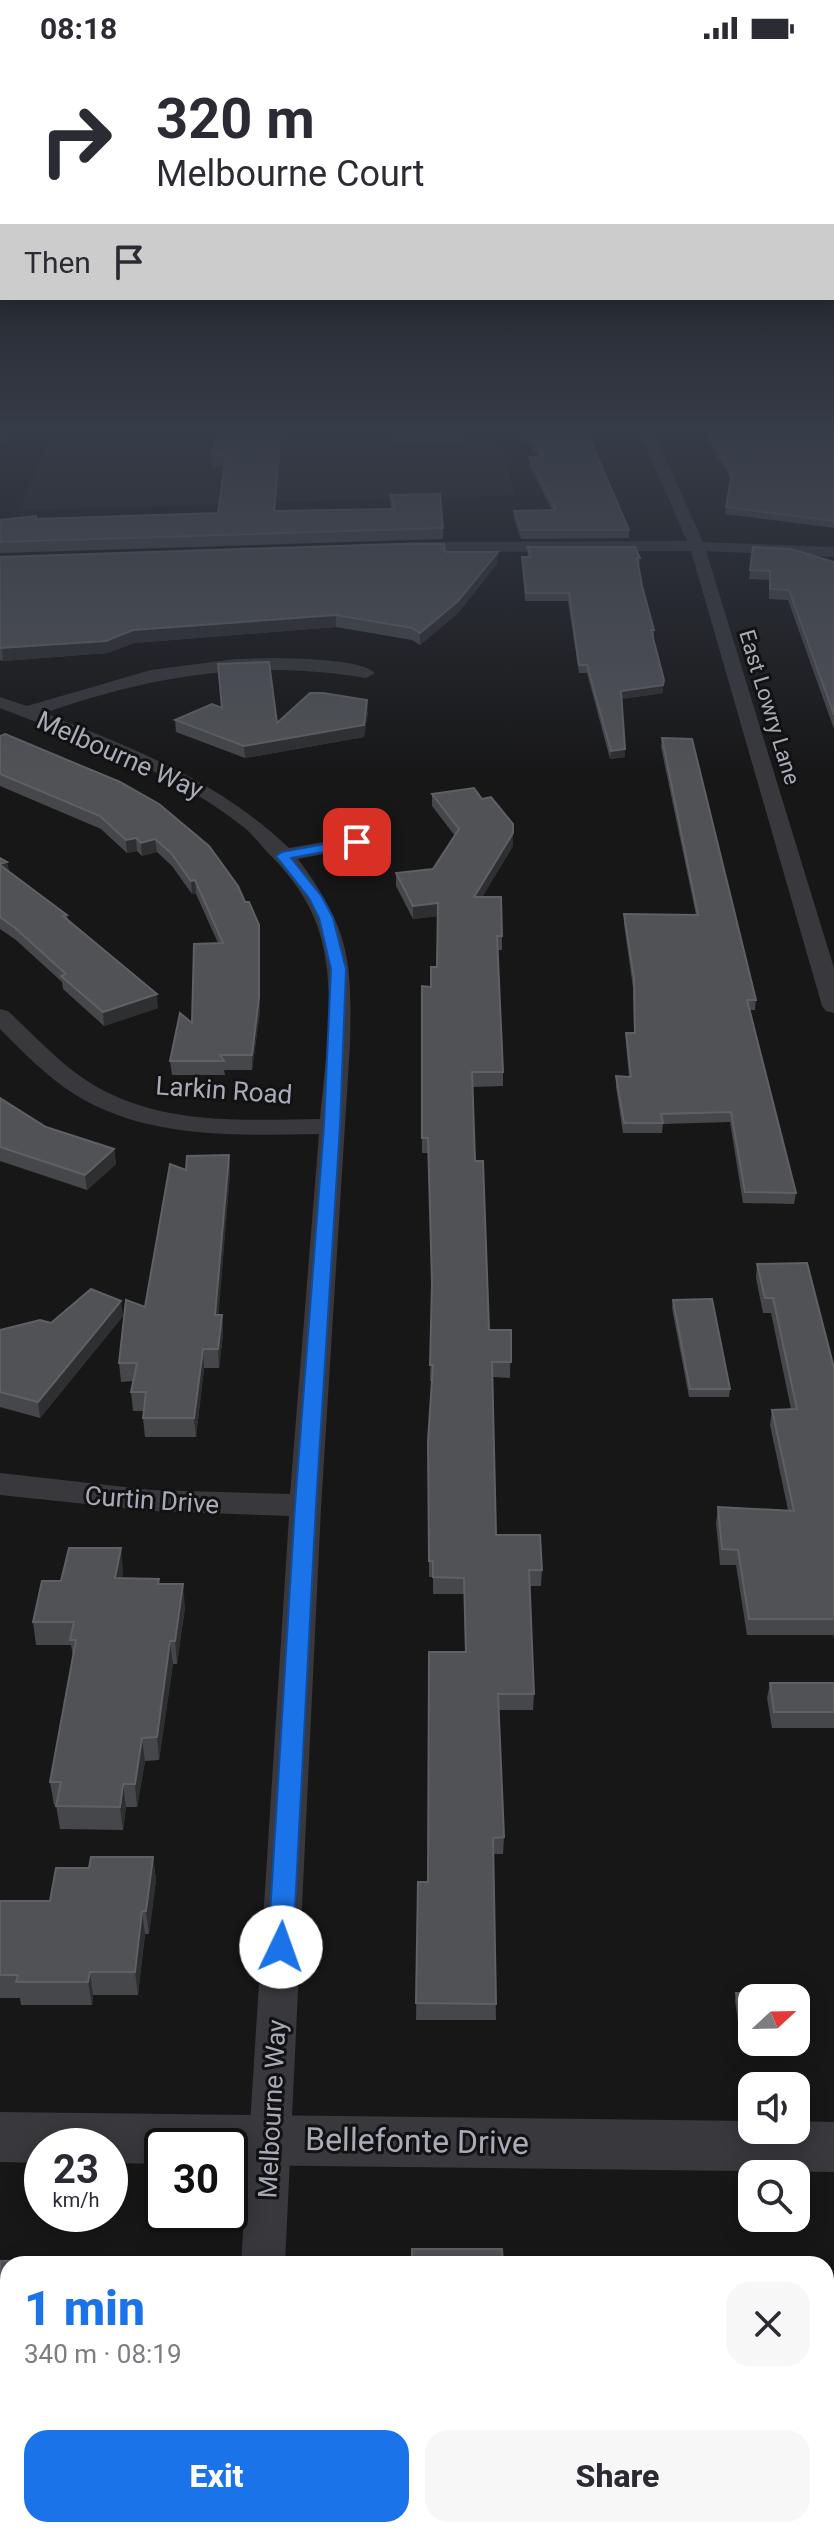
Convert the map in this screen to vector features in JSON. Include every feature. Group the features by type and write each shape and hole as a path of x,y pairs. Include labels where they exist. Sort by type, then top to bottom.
{"street":[{"path":"397,547 697,546 834,552"},
{"name":"East Lowry Lane","path":"697,546 834,1006"},
{"path":"13,708 119,681 199,667 311,663 366,673"},
{"name":"Melbourne Way","path":"13,708 151,763 198,786 259,830 315,897 326,918 339,969 264,2256"},
{"path":"282,856 357,842"},
{"name":"Larkin Road","path":"0,1016 38,1053 83,1089 135,1113 186,1123 332,1126"},
{"name":"Curtin Drive","path":"0,1484 174,1504 306,1505"},
{"name":"Bellefonte Drive","path":"0,2137 834,2147"}],"building":[{"path":"444,544 445,552 498,552 458,601 420,633 412,628 336,615 133,630 106,641 0,648 0,557"},
{"path":"527,547 635,547 640,558 637,558 642,586 664,680 663,685 621,691 625,749 611,751 587,665 579,665 569,593 526,593 522,557 531,557"},
{"path":"753,547 791,549 834,562 834,715 789,590 770,589 770,571 750,570"},
{"path":"269,662 277,723 310,693 323,693 367,700 364,725 244,746 175,720 212,704 222,708 218,664"},
{"path":"5,734 120,782 159,804 209,846 238,886 245,902 249,902 259,925 259,997 252,1055 220,1055 224,1061 170,1061 180,1013 192,1023 194,944 223,943 195,880 191,881 171,853 155,839 141,843 136,838 126,840 100,816 0,774 0,736"},
{"path":"662,738 692,739 756,1000 747,1000 796,1193 745,1192 731,1112 661,1114 663,1123 624,1123 616,1076 631,1077 626,1033 635,1033 634,978 624,914 698,915"},
{"path":"474,788 482,799 491,797 513,824 513,833 474,897 501,897 502,936 497,936 503,1072 472,1072 475,1161 483,1161 489,1330 511,1330 511,1362 492,1362 496,1535 540,1535 542,1570 529,1570 534,1694 498,1694 504,1837 493,1838 496,2004 416,2003 418,1882 428,1882 429,1652 466,1652 464,1578 433,1577 433,1561 429,1561 428,1441 433,1365 430,1365 432,1283 428,1138 422,1138 422,986 431,987 431,967 437,967 438,903 413,906 396,873 433,869 459,829 432,794"},
{"path":"0,865 67,915 63,916 157,994 103,1012 61,976 66,974 0,917"},
{"path":"0,1098 46,1127 114,1149 85,1175 0,1147"},
{"path":"229,1155 215,1315 222,1315 218,1349 203,1349 194,1418 143,1418 146,1392 131,1392 137,1363 119,1363 126,1300 145,1307 170,1164 186,1170 187,1156"},
{"path":"807,1263 834,1368 834,1619 749,1619 738,1550 722,1549 718,1507 794,1511 772,1410 797,1409 773,1298 765,1298 757,1264"},
{"path":"91,1289 121,1301 38,1402 0,1392 0,1330 40,1320 51,1323"},
{"path":"712,1299 730,1389 690,1389 673,1300"},
{"path":"69,1548 121,1548 115,1578 159,1579 158,1584 183,1584 175,1641 170,1641 157,1737 142,1738 135,1784 123,1784 120,1807 56,1806 61,1782 50,1782 76,1640 70,1640 74,1622 33,1622 42,1581 61,1581"},
{"path":"770,1683 834,1683 834,1712 774,1712"},
{"path":"91,1857 153,1857 146,1911 142,1911 135,1972 90,1972 88,1982 16,1982 18,1975 0,1975 0,1901 50,1901 56,1868 89,1868"},
{"path":"412,2249 502,2249 502,2256 412,2256"}],"route":[{"path":"281,1947 339,969 326,918 300,875 282,856 357,842"}]}
